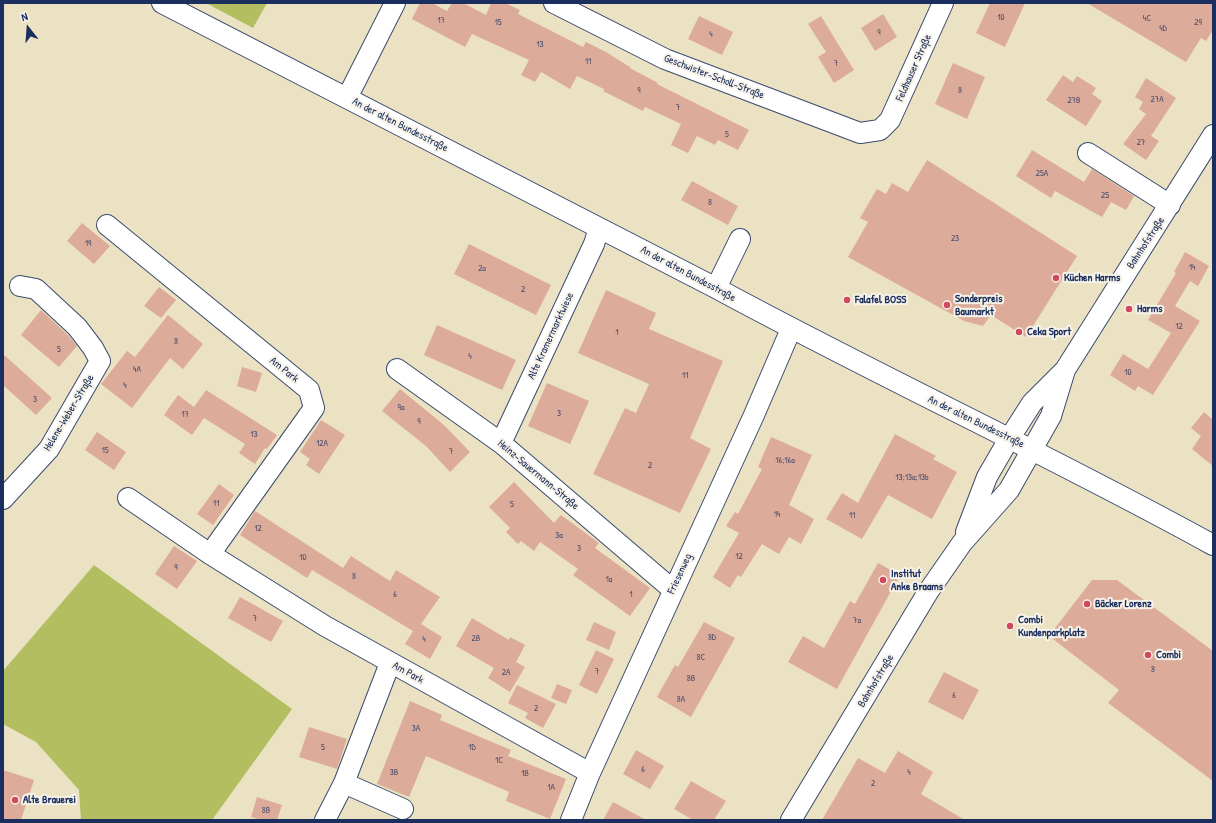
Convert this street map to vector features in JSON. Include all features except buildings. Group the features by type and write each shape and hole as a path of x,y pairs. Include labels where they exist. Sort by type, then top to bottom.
{"street":[{"name":"An der alten Bundesstraße","path":"162,3 716,288 792,329 1032,450 1213,546"},
{"path":"347,98 394,3"},
{"name":"Geschwister-Scholl-Straße","path":"554,3 665,59 860,133 880,130"},
{"name":"Feldhauser Straße","path":"880,130 890,120 943,3"},
{"name":"Bahnhofstraße","path":"962,543 987,477 1009,439 1032,404 1065,370 1213,135"},
{"path":"1088,153 1170,205"},
{"name":"Am Park","path":"107,225 309,390 314,408 210,554"},
{"name":"Alte Kramermarktwiese","path":"501,443 594,244 599,228"},
{"path":"716,288 740,239"},
{"name":"Helene-Weber-Straße","path":"3,499 49,449 100,361 94,348 77,327 36,289 20,286"},
{"name":"Friesenweg","path":"571,820 590,773 792,329"},
{"name":"Heinz-Sauermann-Straße","path":"397,369 501,443 673,590"},
{"name":"Bahnhofstraße","path":"791,820 928,592 962,543 1009,490 1051,416 1065,370"},
{"name":"Am Park","path":"128,498 210,554 325,626 390,664 590,773"},
{"path":"325,820 344,784 390,664"},
{"path":"344,784 403,809"}],"green space":[{"path":"206,3 267,3 253,28"},
{"path":"94,565 292,709 212,820 81,820 79,790 36,742 3,724 3,671"}],"place":[{"name":"Küchen Harms","path":"1056,278"},
{"name":"Falafel BOSS","path":"847,300"},
{"name":"Sonderpreis Baumarkt","path":"947,305"},
{"name":"Harms","path":"1129,309"},
{"name":"Ceka Sport","path":"1019,332"},
{"name":"Institut Anke Braams","path":"883,580"},
{"name":"Bäcker Lorenz","path":"1087,604"},
{"name":"Combi Kundenparkplatz","path":"1010,626"},
{"name":"Combi","path":"1148,655"},
{"name":"Alte Brauerei","path":"15,800"}]}
